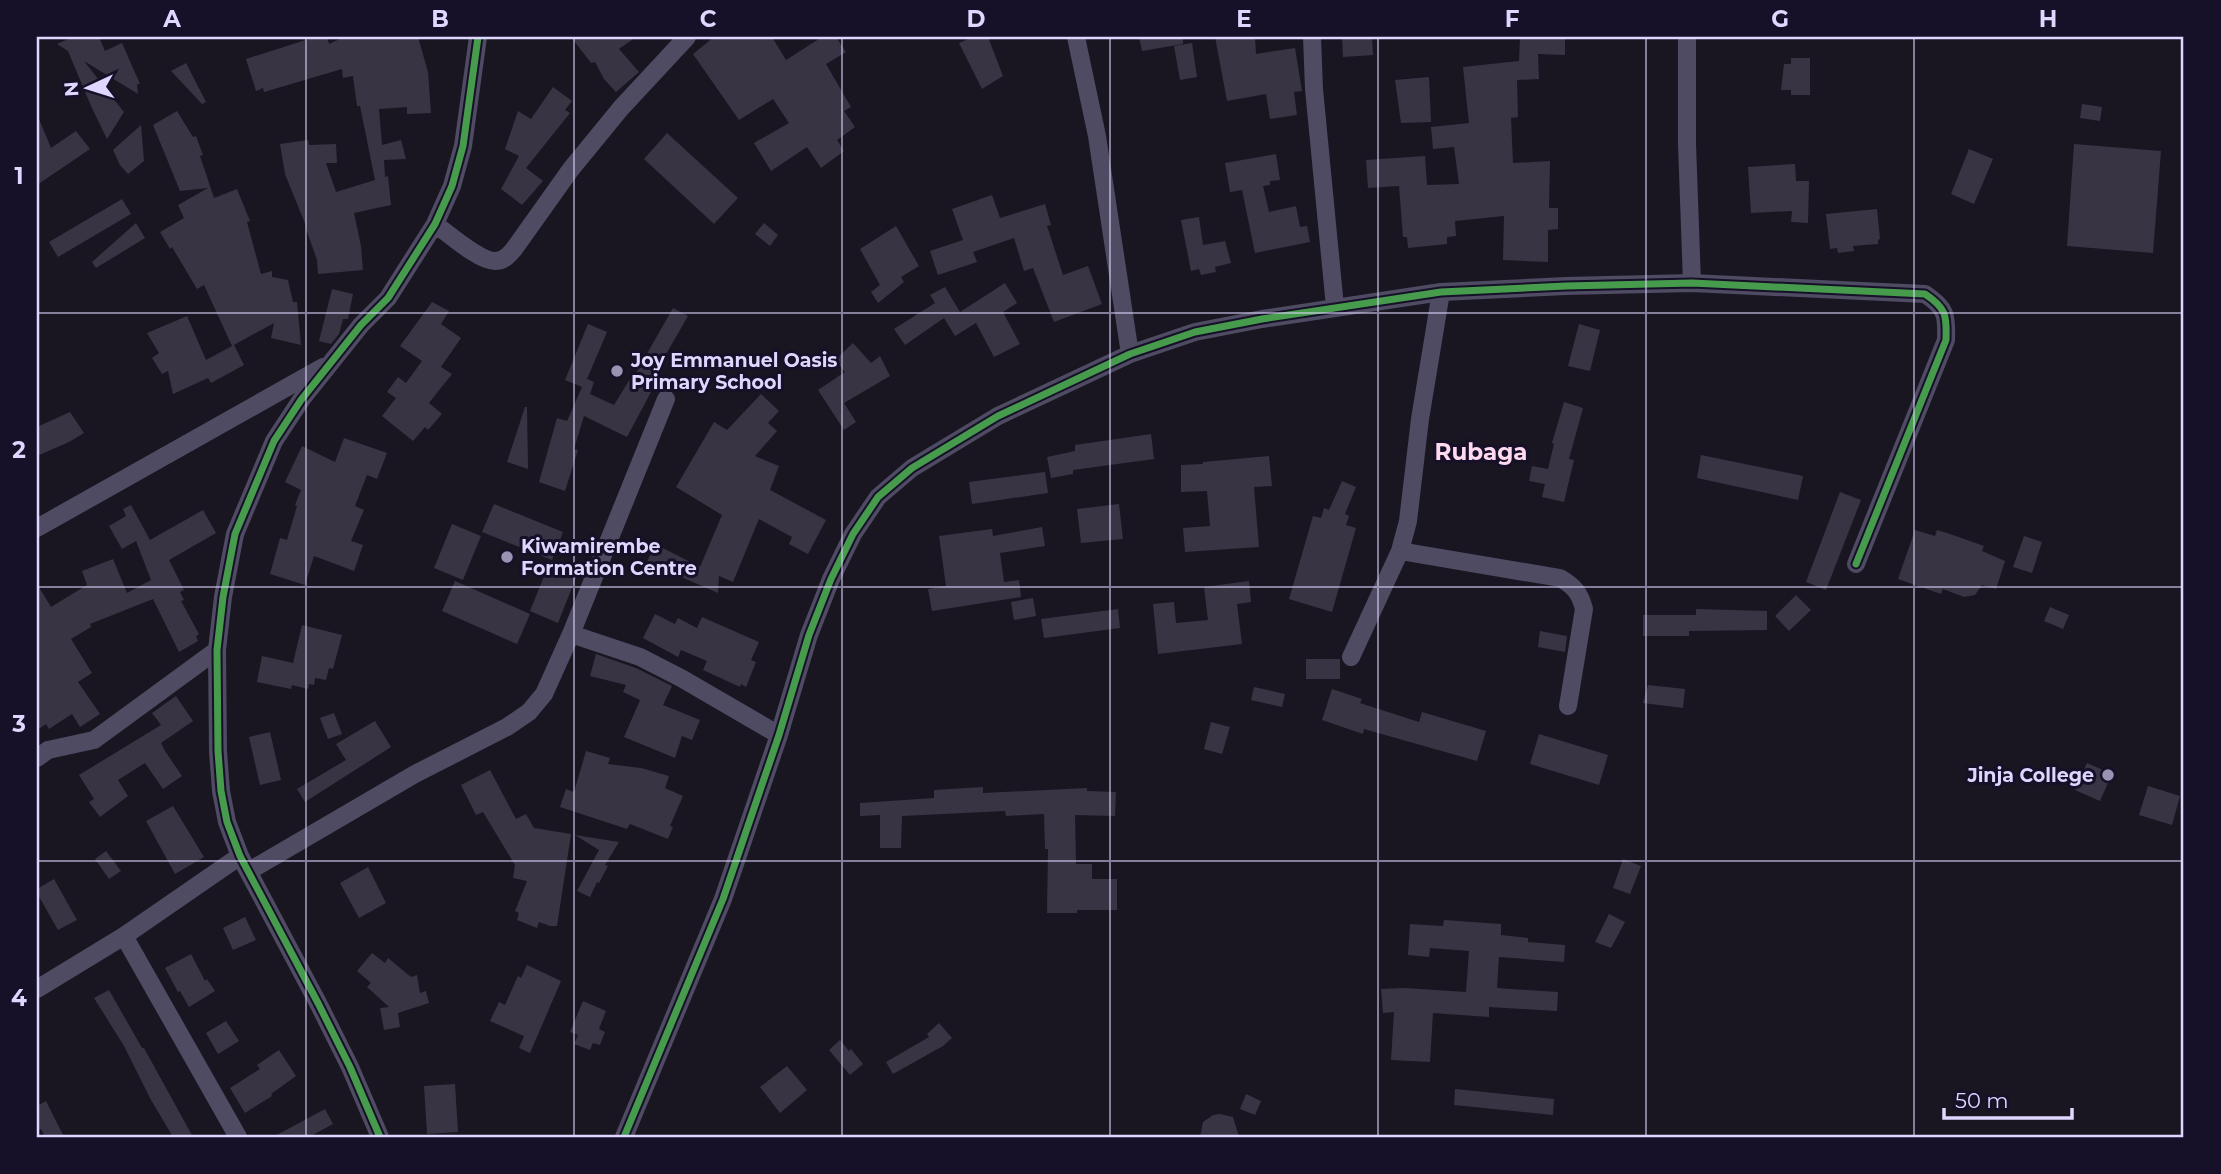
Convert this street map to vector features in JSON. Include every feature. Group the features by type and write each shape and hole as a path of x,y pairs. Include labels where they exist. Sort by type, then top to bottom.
{"street":[{"path":"470,37 474,65"},
{"path":"380,1137 334,1035 245,864 227,822 218,751 217,650 223,597 235,534 274,441 301,400 361,325 388,299 436,224 452,186 463,146 478,37"},
{"path":"436,224 483,258 495,261 505,258 571,169 621,108 687,37"},
{"path":"1076,37 1097,136 1130,354"},
{"path":"1312,37 1314,89 1335,307"},
{"path":"1687,37 1687,144 1692,283"},
{"path":"624,1137 723,899 779,735 809,635 831,579 853,534 878,498 912,468 998,416 1130,354 1195,332 1335,307 1441,292 1692,283 1925,294 1939,303 1947,318 1946,340 1856,564"},
{"path":"1351,657 1399,551 1408,521 1420,419 1441,292"},
{"path":"37,528 333,361"},
{"path":"37,989 245,864 507,727 529,712 544,694 571,634 666,399"},
{"path":"1399,551 1560,578 1572,584 1581,595 1584,609 1568,706"},
{"path":"571,634 640,657 779,735"},
{"path":"37,758 55,748 94,740 217,650"},
{"path":"124,936 238,1137"}],"building":[{"path":"73,37 99,37 105,51 122,43 140,84 137,84 138,94 84,61 124,112 107,139 68,51 57,44"},
{"path":"315,37 327,37 329,44 344,37 418,37 428,72 431,113 407,114 407,107 379,109 382,145 401,140 406,159 384,160 391,205 354,213 363,270 318,274 317,260 306,226 285,174 280,144 308,140 309,145 336,144 337,163 326,163 336,192 375,180 360,106 357,106 353,76 343,78 342,69 264,92 263,88 256,91 246,59"},
{"path":"571,37 636,37 619,49 639,72 616,92 604,79 595,62 591,63"},
{"path":"714,37 772,37 786,60 822,37 836,37 846,52 826,64 851,107 844,111 855,127 837,140 844,151 821,168 807,147 771,171 754,143 789,123 773,99 739,120 693,54"},
{"path":"973,37 988,37 1003,76 982,89 959,43"},
{"path":"1139,37 1183,37 1183,44 1142,51"},
{"path":"1215,37 1255,37 1256,54 1295,48 1302,91 1294,92 1297,115 1270,119 1266,94 1227,101"},
{"path":"1342,37 1372,37 1373,55 1343,57"},
{"path":"1520,37 1565,37 1565,55 1538,54 1539,79 1517,80 1518,117 1511,118 1513,163 1550,161 1549,208 1558,208 1558,229 1548,230 1548,262 1503,260 1504,216 1455,221 1456,236 1447,237 1447,244 1408,248 1407,237 1403,237 1399,186 1368,188 1366,160 1425,156 1427,185 1459,184 1454,147 1433,149 1431,127 1469,123 1463,67 1519,61"},
{"path":"1192,43 1197,77 1180,80 1174,46"},
{"path":"1791,58 1810,58 1810,95 1791,95 1791,90 1781,90 1784,64 1791,64"},
{"path":"186,63 206,102 202,104 171,71"},
{"path":"1429,77 1431,122 1401,123 1395,80"},
{"path":"553,87 572,101 565,110 570,113 526,168 543,181 522,205 501,189 519,156 505,149 518,111 531,119"},
{"path":"2082,104 2102,107 2100,121 2080,118"},
{"path":"177,111 193,137 196,136 214,198 237,189 250,221 247,222 261,274 272,271 272,277 288,280 293,302 297,302 301,345 271,338 274,323 232,346 204,285 197,289 160,232 184,218 178,205 208,188 180,191 153,125"},
{"path":"37,114 51,148 76,131 90,149 37,185"},
{"path":"141,125 144,161 128,174 113,150"},
{"path":"667,133 738,198 714,224 644,159"},
{"path":"2074,144 2161,151 2153,253 2067,246"},
{"path":"1969,149 1993,159 1974,204 1951,194"},
{"path":"1276,154 1280,180 1270,181 1270,185 1263,186 1269,212 1296,206 1300,227 1307,226 1310,242 1255,253 1242,190 1230,192 1225,163"},
{"path":"1795,164 1796,181 1809,181 1808,223 1791,222 1792,211 1751,213 1748,167"},
{"path":"992,195 1000,218 1045,204 1051,225 1047,226 1063,275 1088,266 1102,304 1054,322 1033,268 1024,271 1014,238 973,252 977,262 938,275 930,251 963,240 952,209"},
{"path":"122,199 131,214 58,257 49,242"},
{"path":"1877,209 1880,239 1878,244 1853,246 1854,251 1838,253 1837,248 1830,249 1826,214"},
{"path":"1199,217 1203,245 1225,241 1231,263 1215,267 1216,272 1201,275 1199,269 1191,271 1181,220"},
{"path":"136,223 145,238 96,268 92,262"},
{"path":"764,223 778,235 770,246 755,234"},
{"path":"896,226 919,266 901,277 904,282 878,303 871,292 880,285 860,249"},
{"path":"1005,283 1017,303 1003,312 1020,344 994,357 976,323 955,336 944,318 905,345 894,329 935,303 930,295 945,287 960,312"},
{"path":"332,289 353,294 348,319 343,319 339,334 331,344 319,341"},
{"path":"432,302 449,311 441,324 461,338 441,367 452,374 429,403 442,414 428,430 425,427 413,441 382,416 396,398 387,392 398,377 406,383 422,361 400,346"},
{"path":"673,308 688,316 646,389 651,392 627,437 584,416 574,449 578,450 565,491 539,482 557,418 567,421 582,387 565,380 588,324 607,332 587,379 594,382 590,394 614,405 630,379 632,380"},
{"path":"187,316 206,360 234,345 244,365 211,383 208,378 173,394 168,371 162,374 152,358 159,353 147,333"},
{"path":"1579,324 1600,330 1590,371 1568,366"},
{"path":"853,343 871,363 880,356 890,376 844,403 856,422 844,430 818,390 845,372 835,360"},
{"path":"761,394 779,411 768,423 777,431 755,456 779,466 770,490 826,520 808,554 789,544 792,537 759,519 733,582 719,576 718,593 647,562 655,544 700,567 722,515 676,487 714,422 727,430"},
{"path":"1564,402 1583,408 1569,459 1574,460 1564,502 1542,497 1545,484 1529,481 1532,466 1548,469 1554,444 1552,443"},
{"path":"527,407 528,469 507,462"},
{"path":"70,412 84,433 37,456 37,427"},
{"path":"1151,434 1154,459 1073,470 1073,474 1051,478 1047,457 1075,451 1075,445"},
{"path":"344,438 387,453 377,479 367,475 355,506 364,510 351,541 363,545 354,571 314,556 305,585 270,574 280,538 287,540 301,490 285,482 302,446 335,462"},
{"path":"1701,455 1803,476 1798,500 1697,478"},
{"path":"1269,456 1272,486 1254,487 1259,547 1185,552 1183,528 1210,526 1207,491 1181,492 1181,465"},
{"path":"1045,472 1048,493 972,504 969,482"},
{"path":"1342,481 1356,487 1345,514 1349,516 1346,525 1356,528 1332,612 1289,599 1313,516 1321,518 1324,508 1329,510"},
{"path":"1840,492 1861,500 1826,590 1806,582"},
{"path":"494,504 563,532 552,560 482,532"},
{"path":"1119,504 1123,539 1081,543 1077,509"},
{"path":"131,505 150,540 203,510 216,533 169,560 184,590 180,592 184,600 181,601 199,634 196,636 198,641 179,652 153,599 90,624 91,627 71,639 92,673 78,682 100,714 80,727 72,714 49,729 46,724 37,730 37,584 51,607 87,585 82,571 113,559 127,593 151,580 136,541 122,549 109,526 126,516 123,509"},
{"path":"452,524 481,536 463,580 434,568"},
{"path":"1042,527 1045,546 1000,553 1004,582 1019,580 1021,597 932,611 928,589 946,586 939,536 992,529 993,536"},
{"path":"1915,530 1935,536 1937,530 1950,534 1984,546 1982,551 2005,561 1996,589 1982,585 1975,595 1964,597 1943,589 1941,594 1898,579"},
{"path":"2024,536 2042,542 2032,573 2013,567"},
{"path":"549,564 577,575 558,623 530,611"},
{"path":"455,581 530,614 517,644 442,611"},
{"path":"1249,581 1251,602 1237,604 1242,644 1158,654 1153,604 1174,602 1176,623 1208,620 1204,587"},
{"path":"1796,595 1811,610 1789,631 1775,616"},
{"path":"1033,598 1036,616 1014,620 1011,602"},
{"path":"2050,607 2069,615 2063,629 2044,621"},
{"path":"1118,609 1120,628 1044,638 1041,619"},
{"path":"1696,609 1767,611 1767,630 1689,631 1689,636 1643,636 1643,615 1696,615"},
{"path":"655,614 675,624 678,618 697,628 702,617 759,642 751,660 756,662 746,687 741,684 740,687 703,670 707,661 681,650 678,657 643,638"},
{"path":"302,625 342,635 333,669 329,668 326,680 315,678 314,685 309,684 308,689 292,685 291,689 257,682 262,656 293,663"},
{"path":"1540,631 1567,636 1565,652 1538,647"},
{"path":"596,654 636,668 672,686 663,705 700,720 692,740 682,736 675,758 624,737 640,700 623,692 626,685 590,676"},
{"path":"1306,659 1340,659 1340,679 1306,679"},
{"path":"1648,685 1685,689 1683,708 1643,703"},
{"path":"1254,687 1285,694 1282,707 1251,700"},
{"path":"1332,689 1362,699 1360,703 1419,722 1422,712 1486,731 1477,761 1364,729 1363,734 1322,720"},
{"path":"176,696 193,721 161,743 182,776 163,789 145,763 118,780 128,796 100,817 89,802 94,799 79,775 161,725 152,713"},
{"path":"334,713 342,734 328,739 320,718"},
{"path":"375,721 391,747 305,802 297,789 346,760 336,744"},
{"path":"1211,722 1230,727 1222,754 1204,749"},
{"path":"270,732 281,780 260,785 249,737"},
{"path":"1539,734 1608,755 1599,785 1530,764"},
{"path":"586,751 610,758 608,764 641,768 669,776 665,788 683,796 670,826 673,827 668,839 630,824 627,829 560,807 566,789 574,792"},
{"path":"2087,763 2112,774 2100,801 2075,790"},
{"path":"490,770 516,819 526,814 534,828 571,834 557,926 539,922 537,928 517,920 519,913 515,911 527,881 513,878 515,865 483,812 476,815 461,785"},
{"path":"2148,786 2180,796 2172,825 2139,815"},
{"path":"983,787 983,793 1087,788 1087,791 1116,792 1115,816 1075,815 1076,864 1092,864 1092,879 1117,879 1117,910 1047,913 1048,849 1045,849 1044,814 1006,816 1005,811 902,816 901,848 880,848 880,815 860,816 860,803 934,798 934,790"},
{"path":"173,806 204,857 175,874 146,821"},
{"path":"575,835 619,842 590,897 577,891 599,850"},
{"path":"106,851 121,871 109,879 95,859"},
{"path":"1623,859 1641,866 1630,894 1613,888"},
{"path":"368,867 386,903 359,918 340,883"},
{"path":"54,879 77,920 58,930 37,893 37,889"},
{"path":"1609,914 1625,922 1611,948 1595,942"},
{"path":"245,917 256,940 233,950 223,928"},
{"path":"1444,920 1501,924 1501,935 1528,938 1528,942 1565,945 1564,962 1499,957 1497,988 1558,992 1557,1011 1489,1007 1489,1017 1433,1013 1430,1062 1391,1060 1394,1012 1383,1013 1381,989 1466,992 1469,951 1430,948 1429,957 1408,955 1410,924 1443,926"},
{"path":"372,953 385,963 388,958 411,977 417,975 420,993 426,991 429,1003 398,1013 400,1027 384,1030 380,1008 389,1007 367,987 371,983 357,971"},
{"path":"191,954 205,981 207,979 215,991 189,1007 165,968"},
{"path":"527,965 561,981 530,1053 519,1048 524,1036 490,1021 499,1002 505,1005 518,976 521,978"},
{"path":"109,990 193,1137 173,1137 151,1100 124,1046 94,998"},
{"path":"583,1001 606,1011 599,1029 605,1032 600,1045 593,1043 590,1050 574,1044 578,1035 570,1032"},
{"path":"226,1021 239,1041 218,1054 206,1033"},
{"path":"939,1023 952,1038 943,1046 893,1074 886,1062 929,1037 927,1034"},
{"path":"840,1040 863,1064 850,1075 829,1050"},
{"path":"279,1050 296,1076 245,1113 230,1088 260,1069 257,1065"},
{"path":"787,1066 807,1090 780,1113 760,1087"},
{"path":"455,1084 458,1132 427,1134 424,1086"},
{"path":"1455,1089 1554,1099 1553,1115 1454,1105"},
{"path":"1246,1094 1261,1101 1255,1115 1240,1109"},
{"path":"46,1101 64,1137 45,1137 41,1129 37,1131 37,1106"},
{"path":"325,1109 333,1124 309,1137 273,1137"},
{"path":"1220,1114 1233,1117 1239,1137 1200,1137 1203,1122"}],"cycle path":[{"path":"380,1137 350,1067 240,856 227,822 218,751 217,650 223,597 235,534 274,441 301,400 361,325 388,298 435,224 452,186 463,146 478,37"},
{"path":"624,1137 723,899 779,735 809,635 831,579 853,534 878,497 912,468 998,416 1130,354 1195,332 1441,292 1692,283 1925,294 1944,313 1946,340 1856,564"}],"place":[{"name":"Joy Emmanuel Oasis Primary School","path":"617,371"},
{"name":"Kiwamirembe Formation Centre","path":"507,557"},
{"name":"Jinja College","path":"2108,775"}],"district":[{"name":"Rubaga","path":"1481,452"}]}
